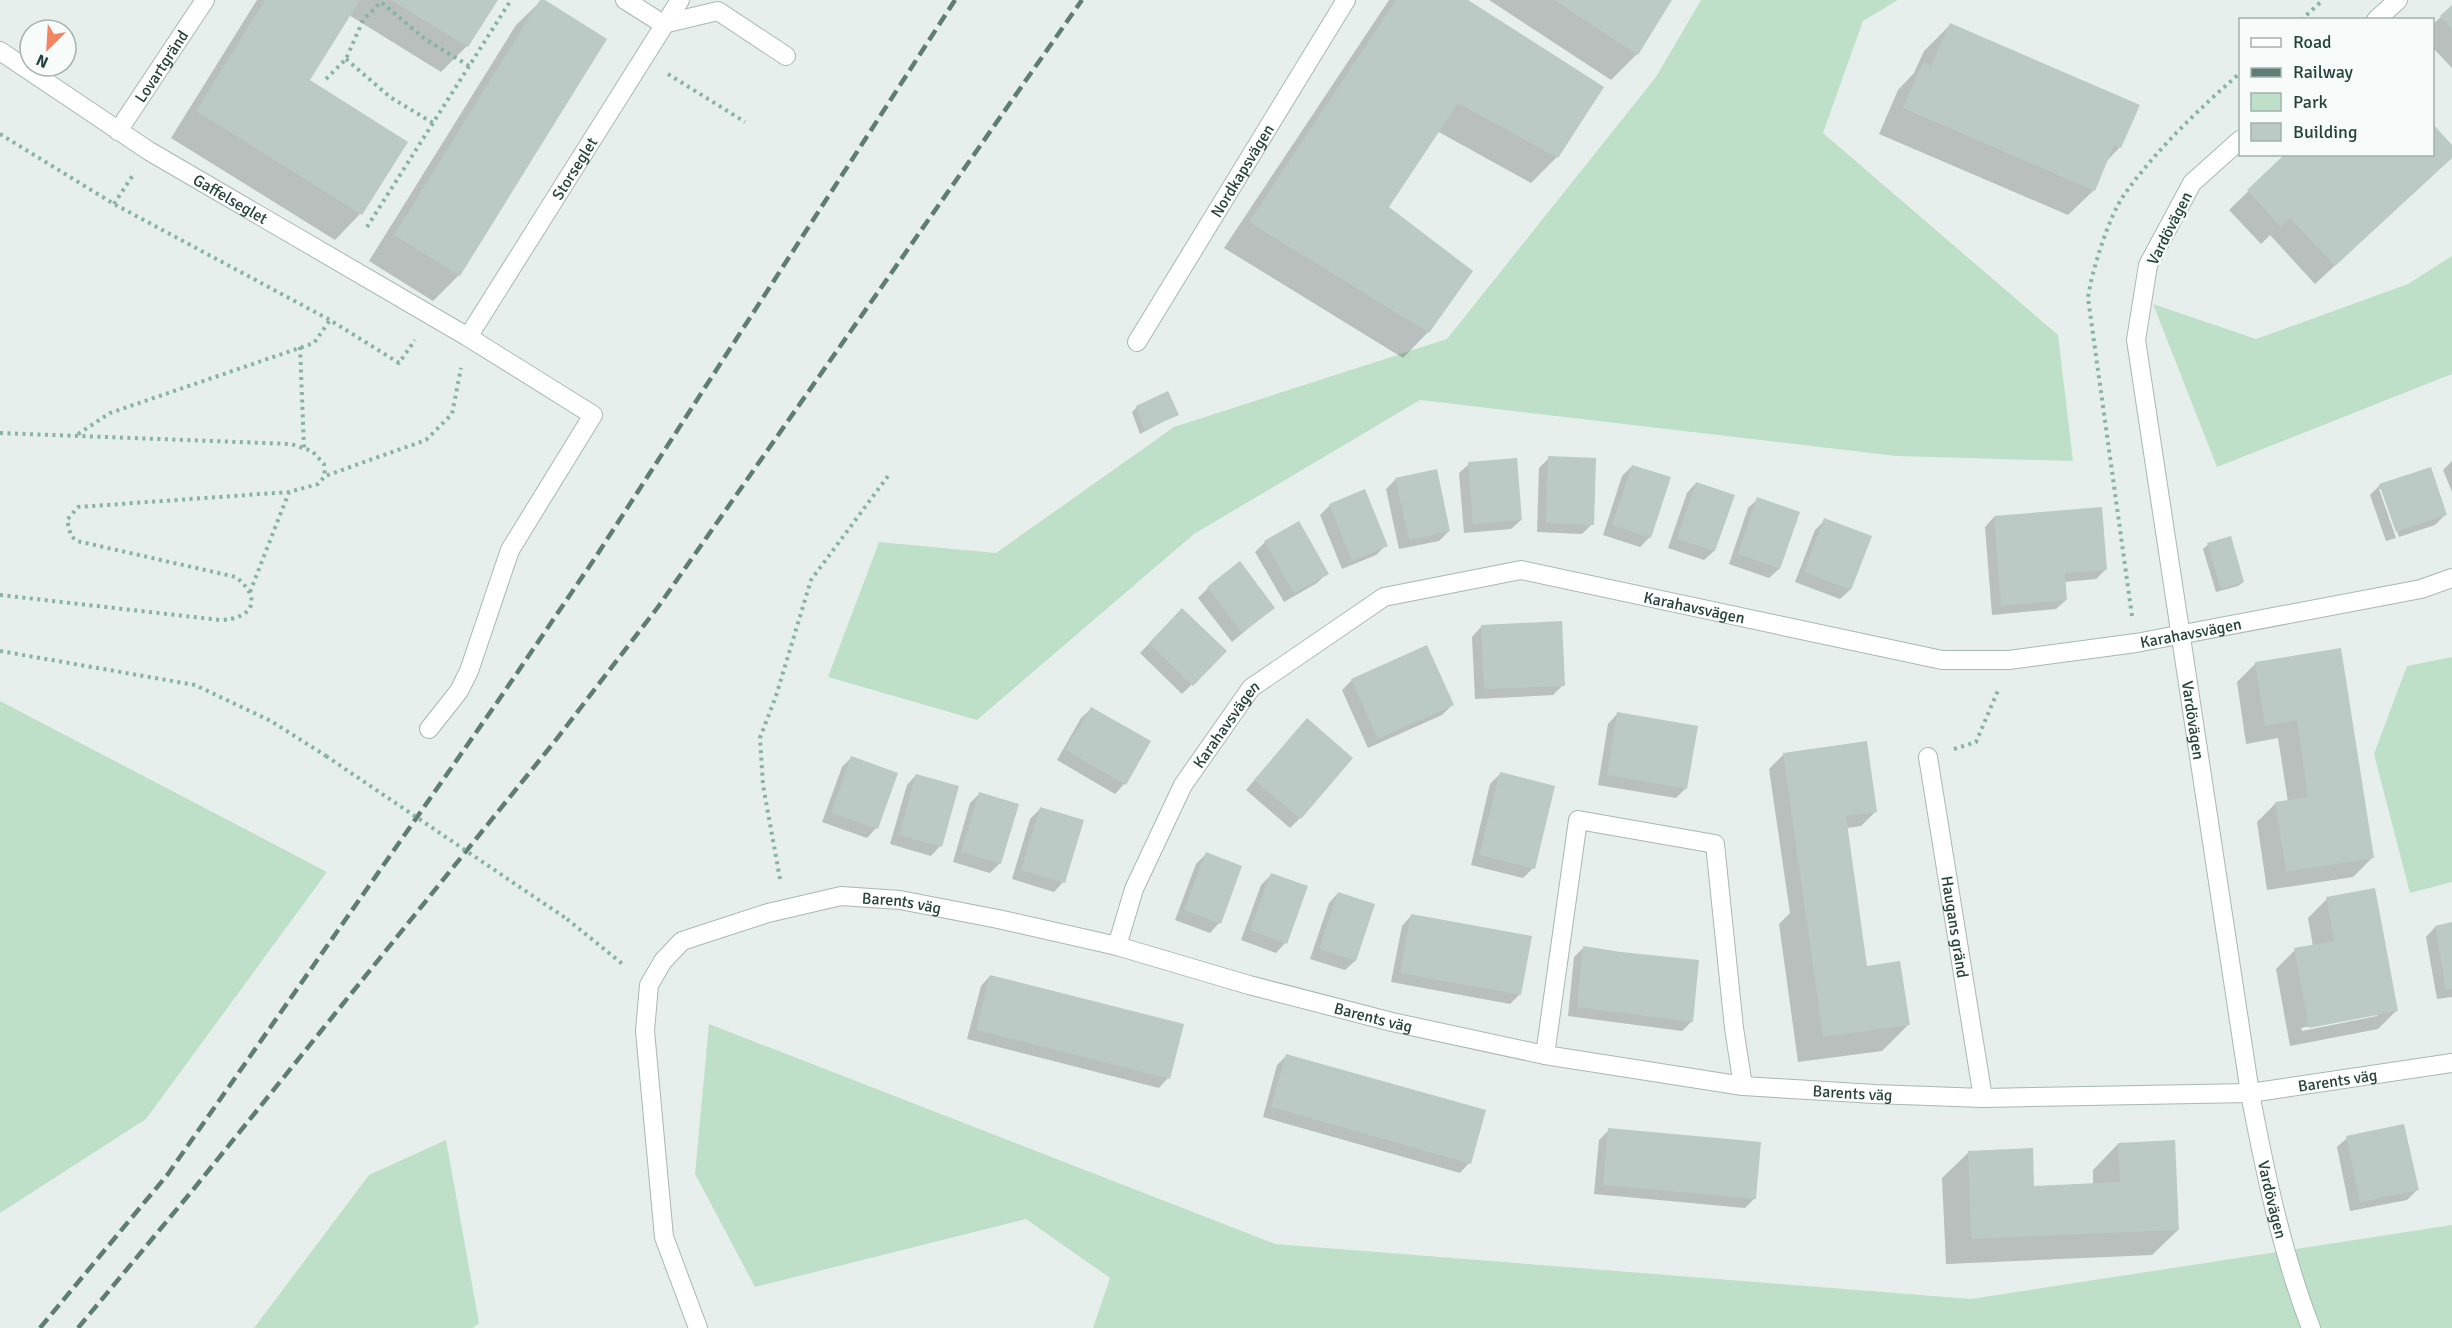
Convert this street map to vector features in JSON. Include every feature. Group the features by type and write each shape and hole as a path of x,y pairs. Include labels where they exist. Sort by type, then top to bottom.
{"street":[{"name":"Lovartgränd","path":"118,131 205,0"},
{"path":"625,0 663,24 717,6 786,56"},
{"name":"Storseglet","path":"468,337 680,0"},
{"name":"Nordkapsvägen","path":"1137,342 1346,0"},
{"path":"2378,18 2398,0"},
{"name":"Gaffelseglet","path":"0,51 118,131 433,314 593,415 510,550 469,671 459,691 429,729"},
{"name":"Vardövägen","path":"2239,142 2192,183 2148,265 2136,340 2250,1093 2268,1183 2298,1294 2310,1328"},
{"name":"Karahavsvägen","path":"1116,945 1134,889 1183,785 1251,688 1384,597 1521,570 1942,660 2009,660 2180,636 2421,589 2452,578"},
{"name":"Haugans gränd","path":"1928,757 1983,1098"},
{"path":"1545,1055 1578,820 1715,844 1734,1028 1743,1086"},
{"name":"Barents väg","path":"698,1328 664,1237 645,1031 649,985 663,961 682,940 785,909 841,896 900,900 1116,945 1249,984 1392,1022 1545,1055 1743,1086 1983,1098 2250,1093 2452,1063"}],"path":[{"path":"367,227 511,0"},
{"path":"2303,18 2323,0"},
{"path":"326,79 346,59 363,20 381,2 425,39 469,66"},
{"path":"346,59 390,97 433,123"},
{"path":"663,70 745,122"},
{"path":"0,134 114,204 330,320 399,363 433,314"},
{"path":"77,435 110,413 314,343 330,320"},
{"path":"0,595 220,620 232,620 248,612 252,599 250,591 236,577 77,541 71,536 67,520 78,507 289,492 318,484 325,476 426,440 452,414 468,337"},
{"path":"300,347 304,448"},
{"path":"0,433 291,444 312,451 324,464 325,476"},
{"path":"785,909 763,785 760,738 776,696 811,580 888,476"},
{"path":"250,591 289,492"},
{"path":"0,651 195,685 271,721 567,919 649,985"},
{"path":"1976,742 1994,704"}],"green space":[{"path":"1701,0 1898,0 1863,21 1823,133 2058,335 2073,461 1896,456 1420,400 1194,534 977,720 828,677 879,542 996,553 1174,427 1447,339 1656,77"},
{"path":"2452,256 2452,374 2217,467 2153,304 2256,339 2408,284"},
{"path":"2452,657 2452,882 2410,893 2374,754 2407,666"},
{"path":"0,701 327,872 146,1119 0,1213"},
{"path":"709,1024 1275,1244 1971,1299 2452,1225 2452,1328 1093,1328 1110,1278 1026,1219 755,1287 695,1174"},
{"path":"446,1140 479,1323 473,1328 254,1328 369,1175"}],"building":[{"path":"265,0 360,0 310,80 408,142 362,215 196,111"},
{"path":"391,0 498,0 468,47"},
{"path":"540,0 545,0 607,39 460,276 394,235"},
{"path":"1396,0 1468,0 1604,87 1558,158 1458,103 1389,207 1473,271 1429,333 1249,222"},
{"path":"1554,0 1672,0 1638,55"},
{"path":"2452,5 2452,29 2440,16"},
{"path":"1950,23 2140,105 2121,148 2114,145 2095,191 1903,108 1923,62 1931,66"},
{"path":"2434,125 2452,145 2452,158 2335,266 2290,218 2281,227 2247,190 2283,156 2434,156"},
{"path":"1168,391 1179,415 1144,430 1136,406"},
{"path":"1548,456 1596,458 1594,525 1546,523"},
{"path":"1517,458 1522,520 1473,524 1468,462"},
{"path":"1632,465 1671,477 1651,538 1612,525"},
{"path":"2431,467 2447,515 2396,532 2379,484"},
{"path":"1437,469 1450,531 1409,540 1395,478"},
{"path":"1696,482 1735,495 1715,551 1677,539"},
{"path":"1365,489 1388,546 1352,561 1329,504"},
{"path":"1757,497 1800,512 1780,569 1738,554"},
{"path":"2102,507 2107,570 2065,573 2067,600 2001,606 1994,516"},
{"path":"1824,518 1872,536 1851,590 1804,572"},
{"path":"1299,521 1329,574 1294,593 1264,541"},
{"path":"2231,536 2244,582 2221,589 2207,543"},
{"path":"1240,561 1275,608 1242,633 1207,587"},
{"path":"1182,608 1227,651 1193,686 1149,643"},
{"path":"1562,621 1565,686 1484,689 1481,625"},
{"path":"1427,645 1454,705 1378,739 1351,679"},
{"path":"2341,648 2374,858 2286,872 2275,802 2308,797 2297,720 2265,726 2255,662"},
{"path":"1091,707 1151,741 1126,785 1065,750"},
{"path":"1617,712 1698,726 1687,789 1607,775"},
{"path":"1307,718 1353,758 1301,819 1254,780"},
{"path":"1867,741 1877,812 1846,816 1867,966 1900,961 1910,1025 1823,1037 1783,753"},
{"path":"851,756 898,773 878,829 831,813"},
{"path":"1500,772 1555,786 1535,869 1479,855"},
{"path":"916,774 959,786 942,847 899,835"},
{"path":"979,792 1019,804 1001,864 961,852"},
{"path":"1040,807 1084,820 1065,883 1021,870"},
{"path":"1206,852 1242,866 1221,924 1184,910"},
{"path":"1271,873 1308,886 1287,944 1250,930"},
{"path":"2375,888 2398,1011 2309,1028 2294,948 2334,941 2326,897"},
{"path":"1338,892 1375,904 1356,961 1319,949"},
{"path":"1411,914 1532,936 1521,995 1400,973"},
{"path":"2452,922 2452,989 2446,990 2435,926"},
{"path":"1583,946 1699,960 1693,1022 1577,1007"},
{"path":"990,975 1184,1024 1170,1079 976,1030"},
{"path":"1286,1054 1486,1110 1471,1164 1271,1107"},
{"path":"2404,1124 2419,1190 2360,1202 2346,1136"},
{"path":"1608,1128 1761,1142 1756,1199 1603,1185"},
{"path":"2175,1140 2179,1230 1971,1239 1968,1151 2033,1148 2034,1186 2120,1182 2118,1143"}],"railway":[{"path":"40,1328 168,1174 498,701 595,558 955,0"},
{"path":"78,1328 192,1191 555,741 658,607 1082,0"}]}
